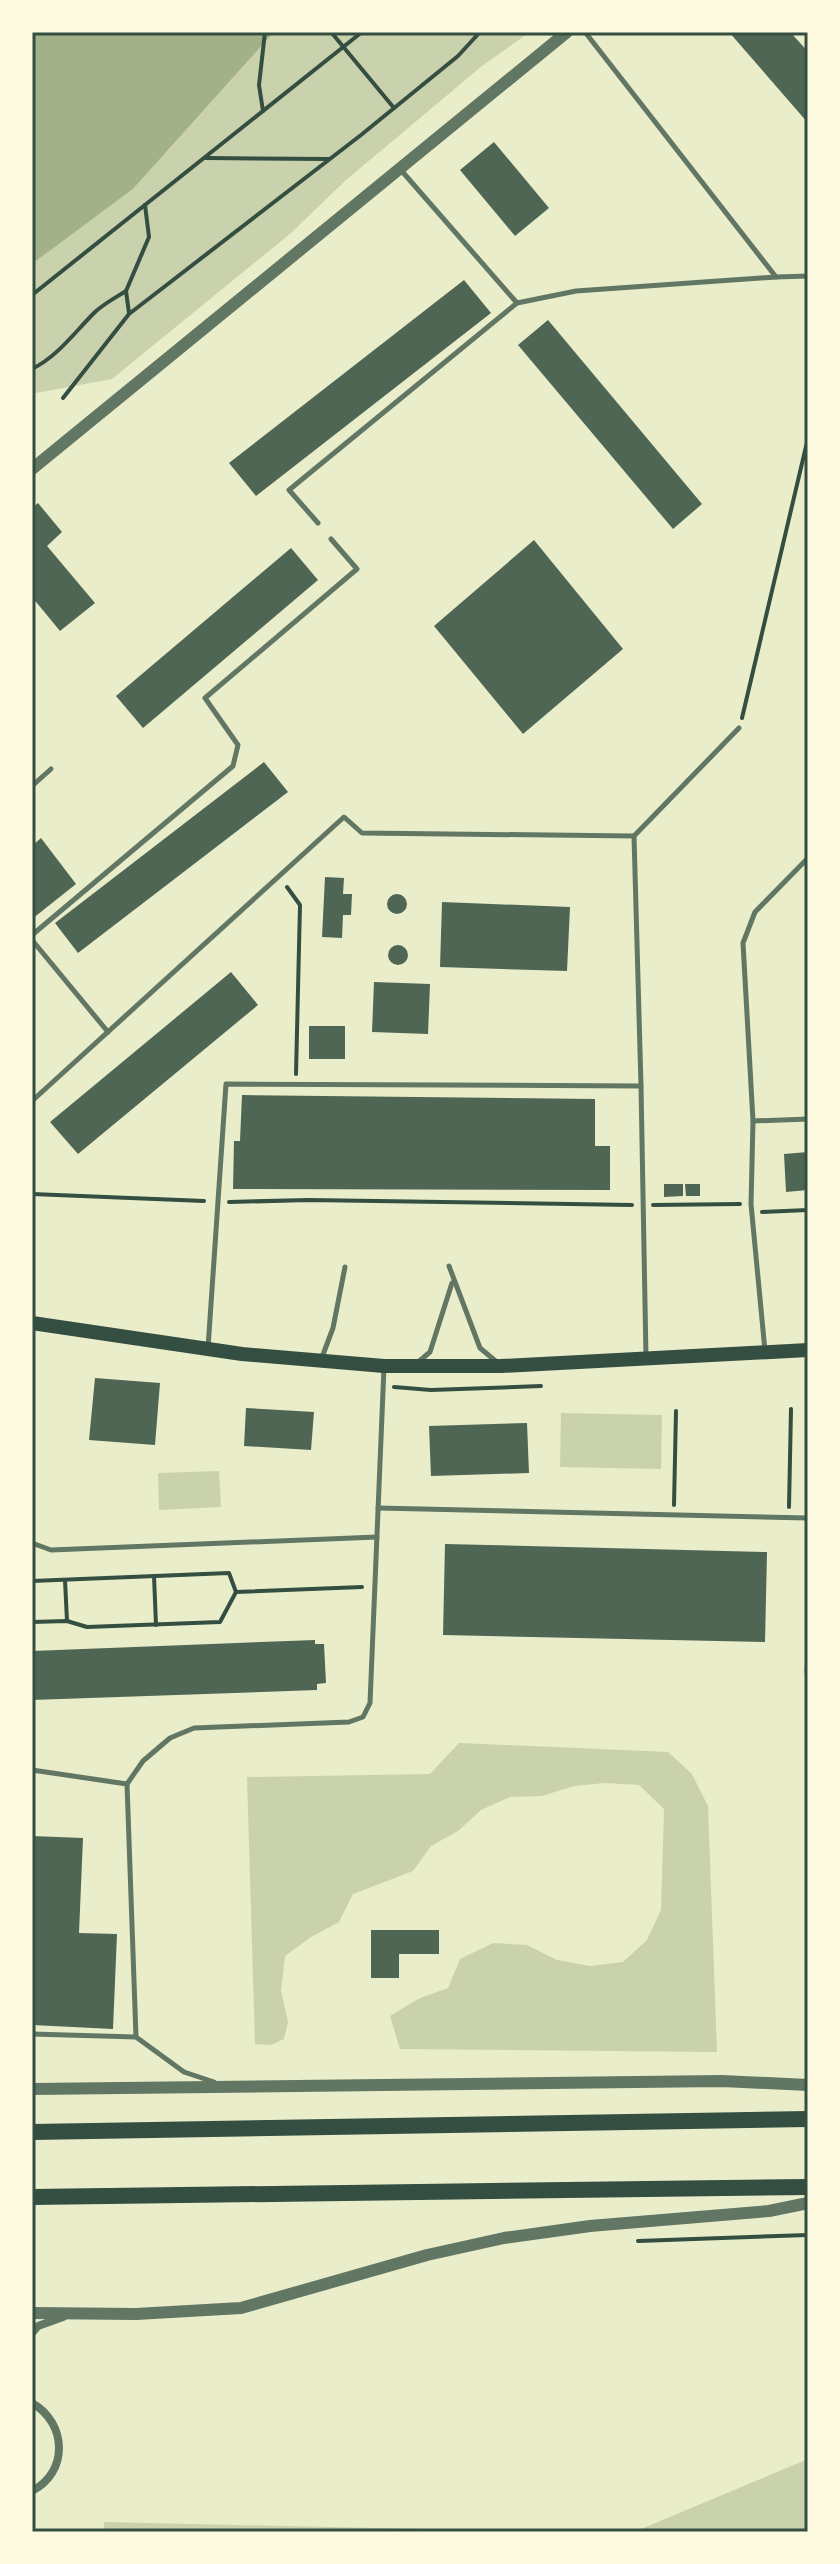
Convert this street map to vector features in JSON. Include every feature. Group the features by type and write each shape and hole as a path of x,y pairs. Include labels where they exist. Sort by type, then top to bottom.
{"highway":[{"path":"32,2132 808,2119"},
{"path":"32,2197 808,2187"}],"main road":[{"path":"32,1323 208,1349 384,1366 501,1366 808,1350"}],"street":[{"path":"32,469 567,32"},
{"path":"32,2089 722,2081 808,2085"},
{"path":"32,2313 241,2308 427,2255 504,2238 590,2226 769,2211 808,2203"},
{"path":"32,2333 52,2320 77,2314"},
{"path":"32,2491 48,2479 55,2468 60,2445 53,2421 33,2403"}],"lane":[{"path":"585,32 776,277"},
{"path":"399,168 517,303"},
{"path":"318,523 289,490 517,303 576,291 808,276"},
{"path":"108,1032 32,937 233,766 238,745 205,698 357,569 331,539"},
{"path":"646,1358 634,836 739,728"},
{"path":"32,786 51,769"},
{"path":"32,1101 344,817 362,833 634,836"},
{"path":"765,1352 751,1204 753,1121 743,943 755,912 808,858"},
{"path":"208,1349 226,1084 641,1086"},
{"path":"753,1121 808,1119"},
{"path":"449,1266 480,1348 501,1366"},
{"path":"320,1361 333,1328 345,1267"},
{"path":"413,1367 430,1352 453,1282"},
{"path":"136,2037 127,1784 143,1761 170,1738 194,1728 349,1722 363,1717 370,1703 384,1366"},
{"path":"378,1508 808,1518"},
{"path":"32,1543 51,1550 377,1537"},
{"path":"807,1672 808,1649"},
{"path":"32,1770 127,1784"},
{"path":"32,2034 136,2037 184,2072 207,2080 219,2084 273,2084"}],"path":[{"path":"263,111 259,85 265,32"},
{"path":"331,32 394,108"},
{"path":"32,295 362,32"},
{"path":"63,398 129,314 394,108 458,56 480,32"},
{"path":"203,158 329,159"},
{"path":"129,314 126,291 149,237 145,205"},
{"path":"32,369 44,363 68,342 97,310 126,291"},
{"path":"739,728 808,438"},
{"path":"802,462 808,458"},
{"path":"280,877 300,905 295,1085"},
{"path":"32,1194 220,1202 751,1204 762,1212 808,1210"},
{"path":"383,1386 431,1390 541,1386"},
{"path":"788,1518 791,1409"},
{"path":"673,1515 676,1411"},
{"path":"32,1581 229,1573 236,1592 220,1622 87,1627 67,1621 32,1622"},
{"path":"154,1576 156,1625"},
{"path":"65,1580 67,1621"},
{"path":"236,1592 375,1587"},
{"path":"637,2241 808,2235"}],"shaded area":[{"path":"32,32 274,32 133,189 32,264"},
{"path":"274,32 530,32 482,66 346,180 291,233 112,379 32,396 32,264 133,189"},
{"path":"561,1413 662,1415 661,1469 560,1467"},
{"path":"219,1471 221,1507 159,1510 158,1473"},
{"path":"459,1743 668,1752 692,1774 708,1806 717,2052 400,2049 390,2016 418,1999 448,1988 460,1959 493,1943 527,1945 557,1960 590,1966 623,1962 647,1940 661,1910 664,1809 639,1785 605,1783 574,1786 542,1796 510,1797 481,1810 458,1831 431,1846 413,1871 353,1894 339,1922 285,1956 281,1991 288,2022 284,2039 271,2045 255,2044 247,1777 430,1774"},
{"path":"808,2459 808,2532 634,2532"},
{"path":"104,2522 551,2532 104,2532"}],"building":[{"path":"729,32 790,32 802,45 808,52 808,123"},
{"path":"494,142 549,208 515,236 460,170"},
{"path":"464,280 491,313 256,496 229,463"},
{"path":"548,320 702,504 673,529 518,345"},
{"path":"38,503 62,532 47,546 95,603 60,631 32,597 32,508"},
{"path":"534,540 623,649 523,734 434,626"},
{"path":"291,548 318,580 143,728 116,696"},
{"path":"264,762 288,792 78,953 55,923"},
{"path":"41,838 76,884 32,919 32,846"},
{"path":"325,877 344,878 343,894 352,894 351,915 343,915 342,938 322,937"},
{"path":"397,894 404,897 407,904 404,911 397,914 390,911 387,904 390,897"},
{"path":"442,902 570,907 567,971 440,967"},
{"path":"398,945 405,948 408,955 405,962 398,965 391,962 388,955 391,948"},
{"path":"231,972 258,1005 78,1154 50,1122"},
{"path":"374,982 430,984 428,1034 372,1032"},
{"path":"309,1026 345,1026 345,1059 309,1059"},
{"path":"242,1095 595,1099 595,1146 610,1146 610,1190 233,1189 234,1141 240,1141"},
{"path":"808,1152 808,1190 786,1192 784,1154"},
{"path":"664,1184 683,1184 683,1196 664,1197"},
{"path":"685,1184 700,1184 700,1196 686,1196"},
{"path":"95,1378 160,1383 155,1445 89,1440"},
{"path":"246,1408 314,1412 311,1450 244,1446"},
{"path":"527,1423 529,1473 431,1476 429,1426"},
{"path":"445,1544 767,1552 765,1642 443,1635"},
{"path":"315,1640 315,1644 324,1644 326,1683 317,1684 317,1690 32,1700 32,1651"},
{"path":"32,1836 83,1838 79,1933 117,1934 113,2029 32,2025"},
{"path":"371,1930 439,1930 439,1954 399,1954 399,1978 371,1978"}]}
